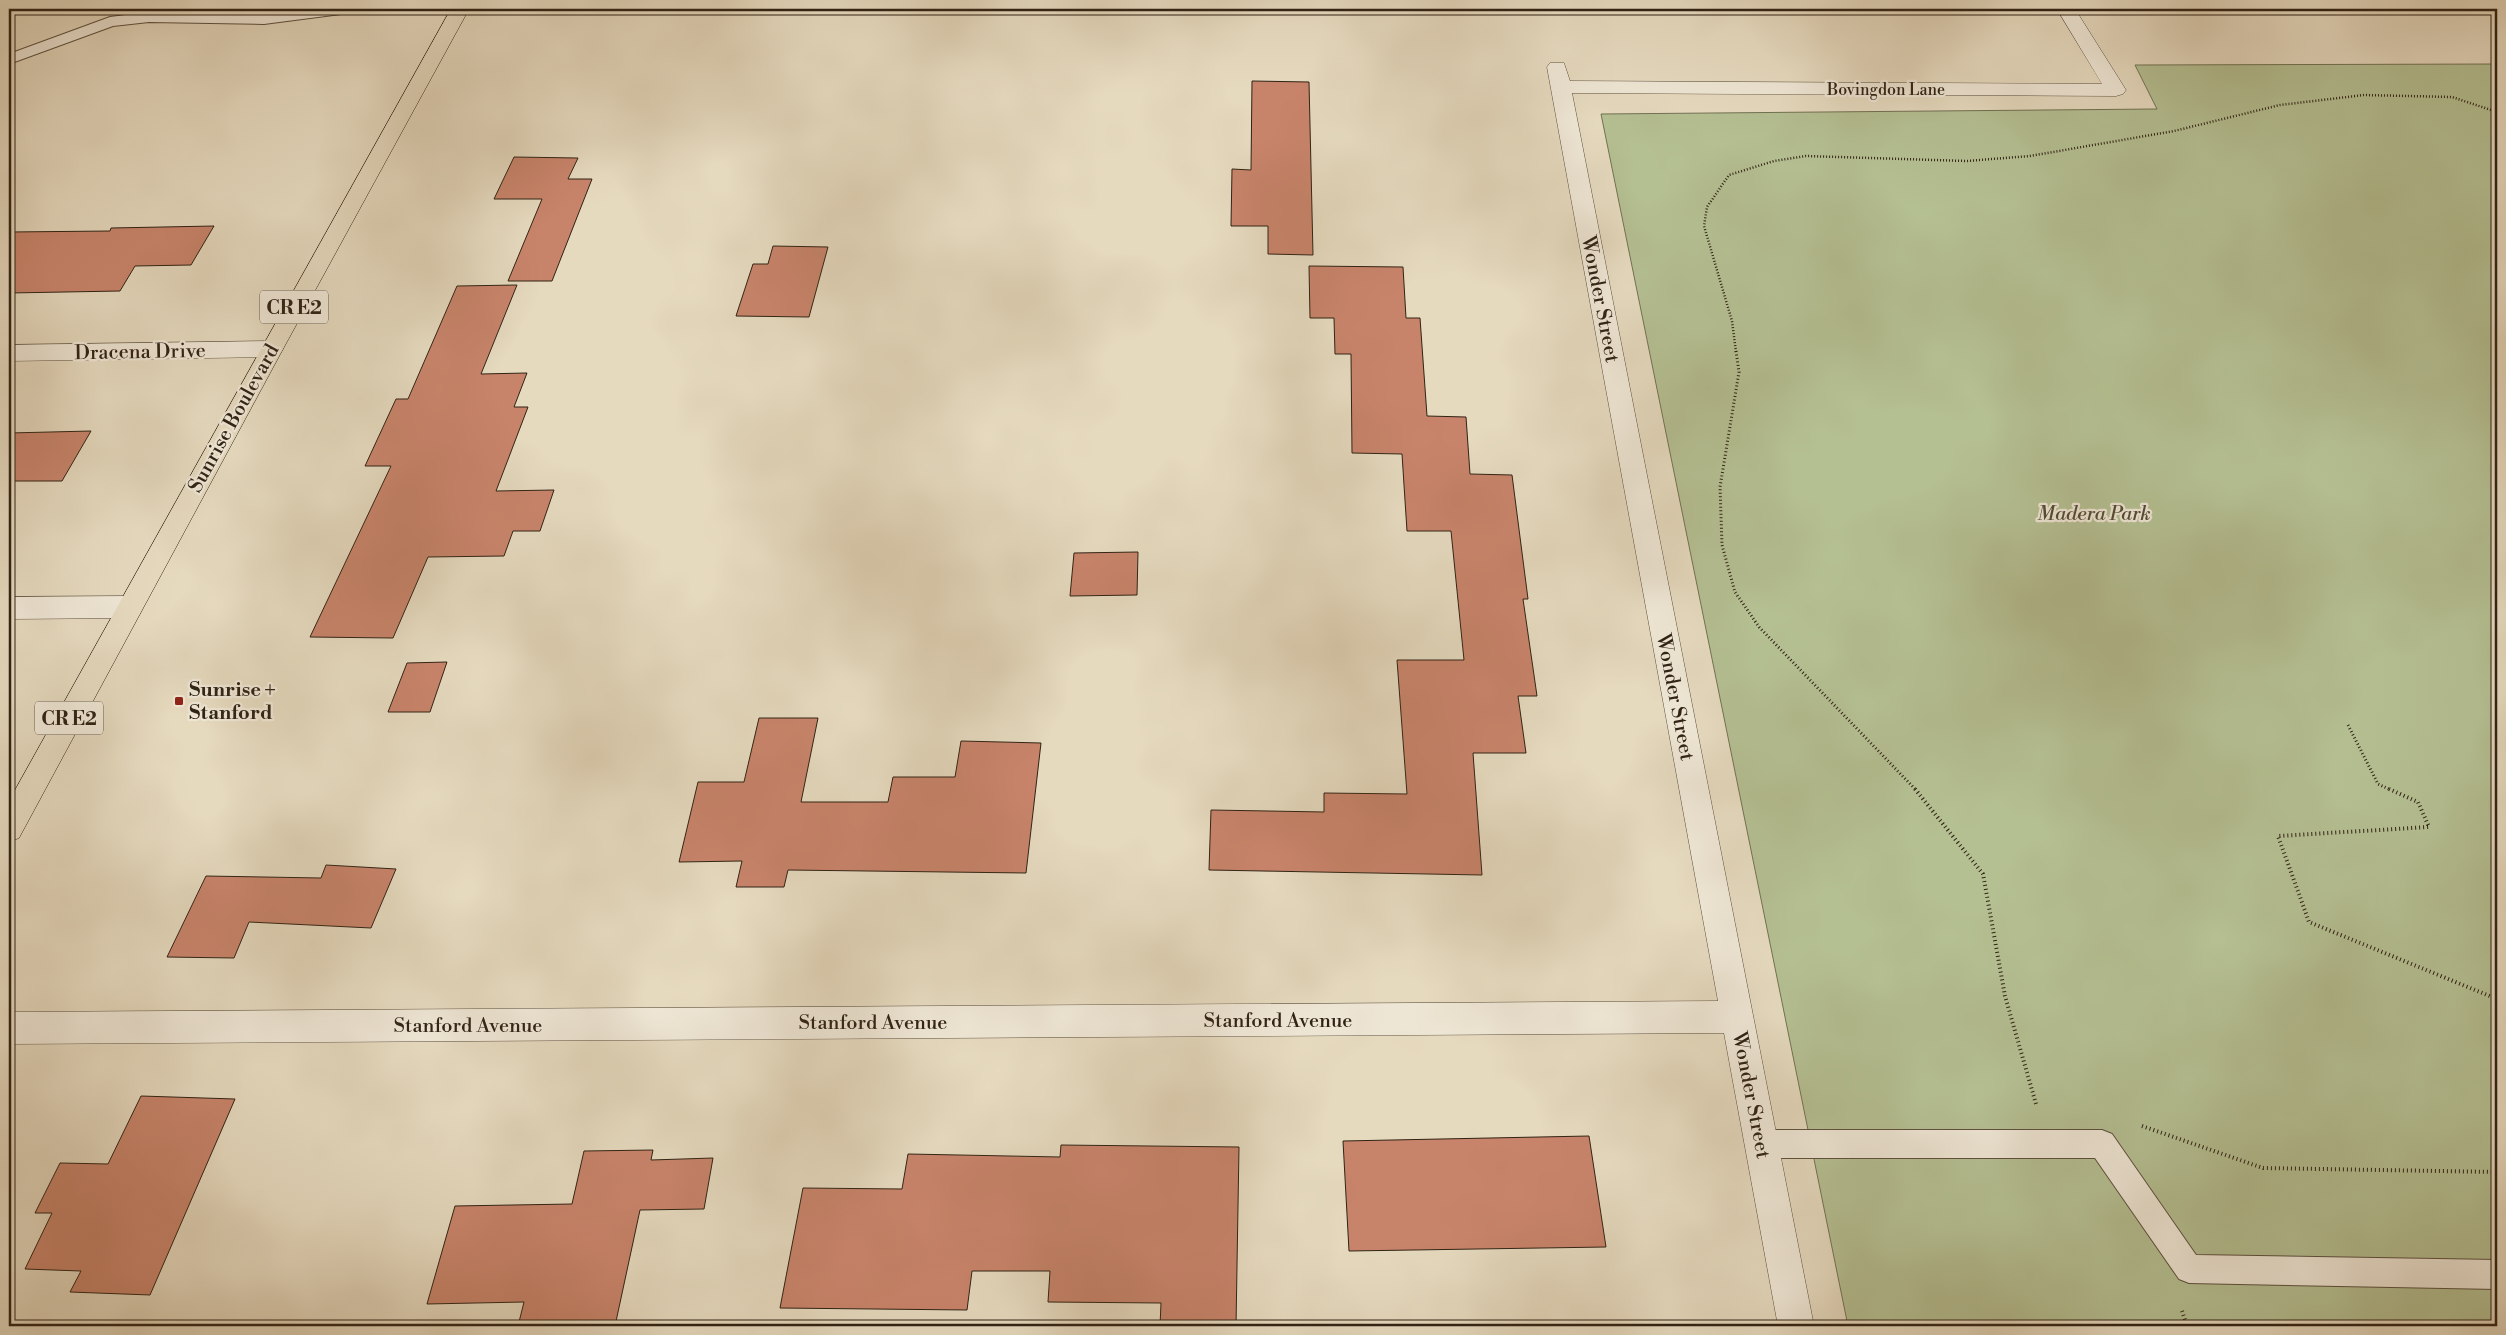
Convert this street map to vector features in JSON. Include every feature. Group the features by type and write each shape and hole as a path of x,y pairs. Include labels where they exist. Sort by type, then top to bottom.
{"main road":[{"name":"Sunrise Boulevard","path":"9,829 271,349 460,9"}],"street":[{"name":"Bovingdon Lane","path":"1559,77 2116,90 2066,9"},
{"name":"Wonder Street","path":"1559,77 1796,1326"},
{"name":"Dracena Drive","path":"9,353 271,349"},
{"path":"9,608 130,607"},
{"name":"Stanford Avenue","path":"9,1028 1737,1017"}],"lane":[{"path":"9,58 110,22 150,17 264,19 341,9"},
{"path":"1761,1144 2102,1144 2189,1269 2497,1275"}],"path":[{"path":"2038,1110 2004,996 1983,874 1910,782 1805,677 1759,627 1735,592 1722,545 1720,487 1739,372 1732,321 1704,226 1707,207 1729,175 1774,161 1806,156 1967,160 2030,156 2165,132 2280,105 2364,95 2452,97 2497,112"},
{"path":"2348,725 2378,784 2418,802 2429,827 2278,836 2309,922 2497,999"},
{"path":"2137,1125 2262,1168 2497,1172"},
{"path":"2182,1311 2187,1326"}],"green space":[{"name":"Madera Park","path":"2497,64 2497,1326 1848,1326 1601,114 2157,109 2135,65"}],"building":[{"path":"1252,81 1309,82 1313,255 1268,254 1268,226 1231,226 1232,169 1251,170"},
{"path":"514,157 578,158 568,179 592,179 552,281 508,281 542,199 494,199"},
{"path":"214,226 191,265 135,266 120,291 9,293 9,232 110,231 111,228"},
{"path":"773,246 828,247 809,317 736,316 753,264 768,264"},
{"path":"1309,266 1403,267 1406,318 1420,318 1427,416 1466,417 1470,474 1512,475 1528,599 1523,599 1537,696 1518,696 1526,753 1473,753 1482,875 1209,870 1211,810 1324,812 1324,793 1407,794 1397,660 1464,660 1451,531 1407,531 1402,454 1352,453 1351,354 1335,354 1334,318 1310,318"},
{"path":"517,285 481,374 527,373 514,407 528,407 496,491 554,490 540,531 513,531 504,556 428,557 393,638 310,637 391,466 365,466 396,399 408,399 457,286"},
{"path":"91,431 62,481 9,481 9,433"},
{"path":"1138,552 1137,595 1070,596 1074,553"},
{"path":"447,662 430,712 388,712 407,663"},
{"path":"759,718 818,718 801,802 888,802 893,777 955,777 961,741 1041,743 1026,873 788,870 784,887 736,887 742,861 679,862 698,782 744,782"},
{"path":"326,865 396,869 371,928 249,922 234,958 167,957 206,876 321,878"},
{"path":"141,1096 235,1099 150,1295 70,1292 81,1271 25,1269 52,1213 35,1213 60,1163 108,1164"},
{"path":"1589,1136 1606,1247 1349,1251 1343,1141"},
{"path":"1061,1145 1239,1147 1236,1326 1160,1326 1161,1303 1048,1302 1050,1271 972,1271 967,1310 780,1308 803,1188 902,1189 908,1154 1060,1157"},
{"path":"653,1150 651,1160 713,1158 704,1209 640,1210 615,1326 518,1326 524,1302 427,1304 455,1206 572,1204 584,1151"}],"place":[{"name":"Sunrise + Stanford","path":"179,701"}]}
